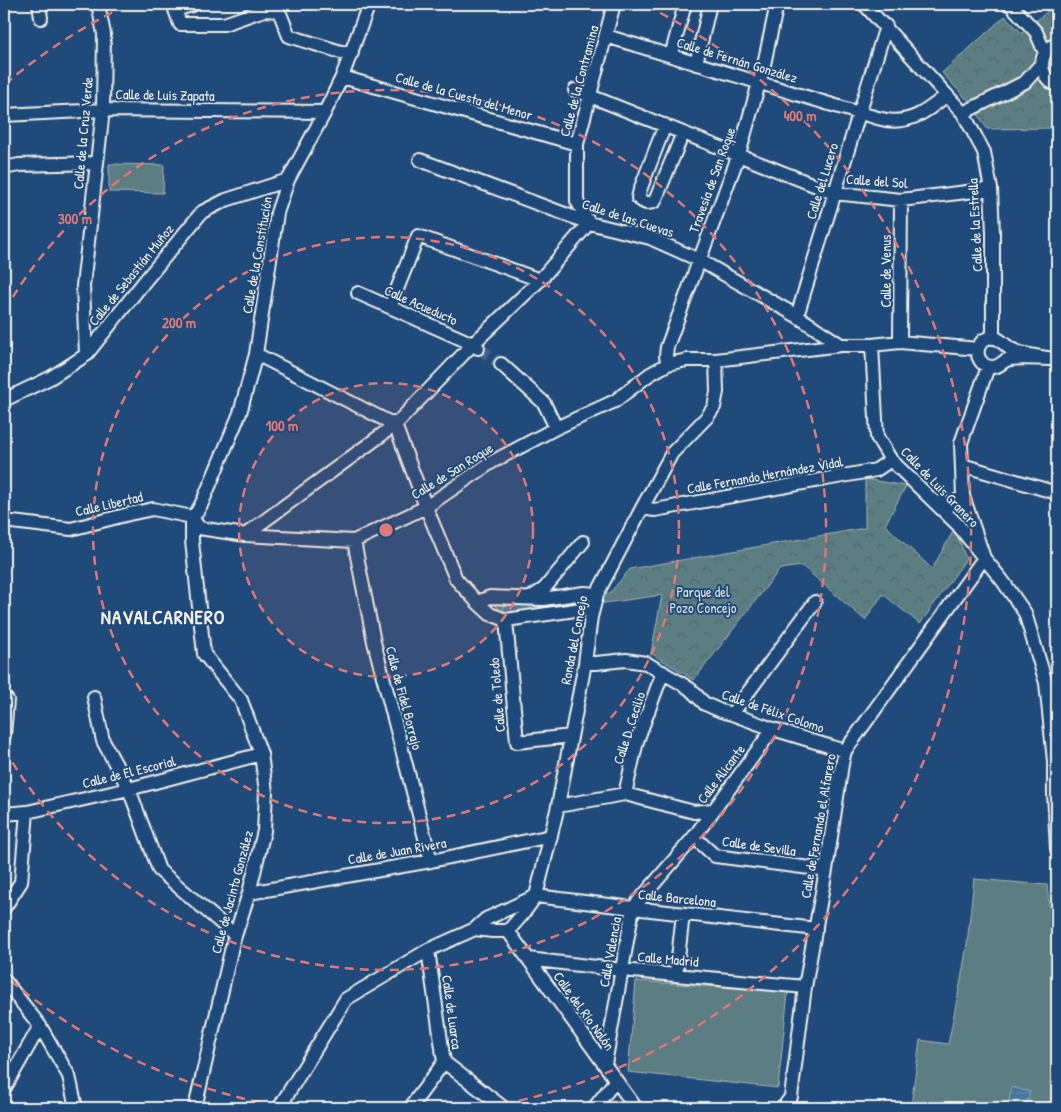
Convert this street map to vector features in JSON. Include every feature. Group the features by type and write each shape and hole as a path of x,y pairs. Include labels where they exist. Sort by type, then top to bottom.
{"street":[{"path":"39,4 41,18"},
{"name":"Calle de la Cruz Verde","path":"86,355 84,286 103,110 104,34 98,4"},
{"path":"195,4 174,7 180,24 224,24 263,7 279,10 289,36 341,52 352,53"},
{"name":"Calle de la Constitución","path":"192,517 203,501 240,413 256,354 277,214 288,180 342,77 369,4"},
{"name":"Calle de la Contramina","path":"589,223 577,200 577,144 614,4"},
{"path":"671,56 685,4"},
{"path":"696,64 710,4"},
{"name":"Travesía de San Roque","path":"668,364 666,356 667,347 739,154 759,83 777,4"},
{"name":"Calle de la Estrella","path":"864,4 963,113 984,152 991,189 993,338"},
{"path":"963,113 1025,82 1048,49 1057,42 1036,32 1010,4"},
{"name":"Calle del Lucero","path":"796,316 886,26"},
{"path":"1036,32 1043,58 1042,70 1055,84"},
{"name":"Calle de Fernán González","path":"606,36 859,113 888,120 909,119 926,111 947,95"},
{"name":"Calle de la Cuesta del Menor","path":"342,77 577,144"},
{"path":"1025,82 1055,84"},
{"name":"Calle del Sol","path":"575,90 834,193 901,200 991,189"},
{"name":"Calle de Luis Zapata","path":"4,115 103,110 325,112"},
{"path":"665,126 640,190 638,198 644,203 650,204 655,201 683,132"},
{"name":"Calle de las Cuevas","path":"420,160 589,223 650,238 699,260 796,316 841,345"},
{"path":"4,168 19,165 97,163"},
{"name":"Calle de Sebastián Muñoz","path":"4,400 50,378 86,355 202,212 226,200 288,180"},
{"name":"Calle de Venus","path":"900,342 901,200"},
{"path":"245,535 395,425 540,280 589,223"},
{"path":"390,307 418,236 540,280"},
{"name":"Calle Acueducto","path":"358,293 476,346"},
{"path":"993,338 1000,340 1005,346 1007,351 1004,360 997,366 988,367 981,362 977,354 981,342 985,340 993,338"},
{"name":"Calle de San Roque","path":"192,517 199,528 245,535 354,541 426,507 492,462 556,428 614,401 650,374 668,364 686,360 716,360 841,345 872,345 900,342 978,349"},
{"name":"Calle de Luis Granero","path":"872,345 877,437 891,460 958,525 1002,580 1025,613 1053,701 1057,849"},
{"path":"1005,346 1020,353 1055,359"},
{"path":"256,354 395,425 426,507 456,578 490,614 506,620 582,609 592,610"},
{"path":"1004,360 1020,358 1055,359"},
{"name":"Ronda del Concejo","path":"536,896 558,806 585,663 592,610 598,594 672,453 707,418 714,407 717,392 716,360"},
{"path":"501,364 544,403 556,428"},
{"path":"984,558 963,496 961,443 988,367"},
{"name":"Calle Fernando Hernández Vidal","path":"642,508 655,510 876,470 891,460"},
{"path":"962,465 1057,493"},
{"path":"935,502 953,504 963,496"},
{"name":"Calle Libertad","path":"4,520 71,529 153,509 192,517"},
{"name":"Calle de Jacinto González","path":"192,517 192,541 204,654 241,700 261,754 266,792 264,831 249,893 235,935 195,1108"},
{"name":"Calle de Fidel Borrajo","path":"354,541 374,642 431,861"},
{"path":"530,598 544,589 583,542"},
{"name":"Calle de Fernando el Alfarero","path":"784,1108 791,1097 805,988 842,764 846,751 984,558"},
{"path":"477,602 490,597 543,599 584,593 598,594"},
{"path":"732,714 815,602"},
{"name":"Calle de Toledo","path":"506,620 517,742 571,736"},
{"name":"Calle de Félix Colomo","path":"585,663 626,660 646,663 690,689 705,704 773,730 846,751"},
{"name":"Calle D. Cecilio","path":"625,794 637,741 663,672"},
{"path":"94,697 103,741 129,789 159,870 235,935"},
{"path":"4,735 7,700"},
{"name":"Calle Alicante","path":"694,837 773,730"},
{"name":"Calle de El Escorial","path":"4,814 27,812 129,789 261,754"},
{"path":"558,806 625,794 694,812 713,810"},
{"path":"4,908 21,882 27,812"},
{"name":"Calle de Juan Rivera","path":"249,893 431,861 551,836"},
{"name":"Calle de Sevilla","path":"694,837 715,856 826,870"},
{"name":"Calle Valencia","path":"605,1064 633,908 694,837"},
{"path":"279,1108 346,999 428,950 475,929 486,919 536,896"},
{"path":"475,929 508,930 536,896"},
{"name":"Calle Barcelona","path":"536,896 816,929"},
{"path":"676,975 683,914"},
{"name":"Calle del Río Nalón","path":"508,930 636,1108"},
{"name":"Calle de Luarca","path":"428,950 444,1062 504,1108"},
{"name":"Calle Madrid","path":"528,960 805,988"},
{"path":"4,980 40,1026 68,1076 76,1108"},
{"path":"4,1089 40,1026"},
{"path":"410,1108 444,1062"},
{"path":"594,1108 616,1080"}],"green space":[{"path":"1056,4 1057,128 987,129 973,106 942,73 1005,16 1022,33"},
{"path":"109,164 164,165 163,193 109,192"},
{"name":"Parque del Pozo Concejo","path":"865,479 906,486 885,525 932,569 955,528 966,559 920,624 883,594 865,620 802,566 780,569 694,680 651,653 662,595 519,615 505,615 493,603 609,594 630,569 865,528"},
{"path":"974,879 1047,885 1057,978 1057,1108 920,1108 920,1106 911,1105 920,1040 948,1044 967,944"},
{"path":"636,981 788,992 778,1088 628,1072"}],"water":[{"path":"579,599 581,602 578,603 510,613 507,613 503,608 504,605 542,605"},
{"path":"1012,1087 1030,1092 1025,1108 1007,1108"}],"tunnel":[{"path":"479,348 501,364"}],"district":[{"name":"NAVALCARNERO","path":"163,617"}]}
